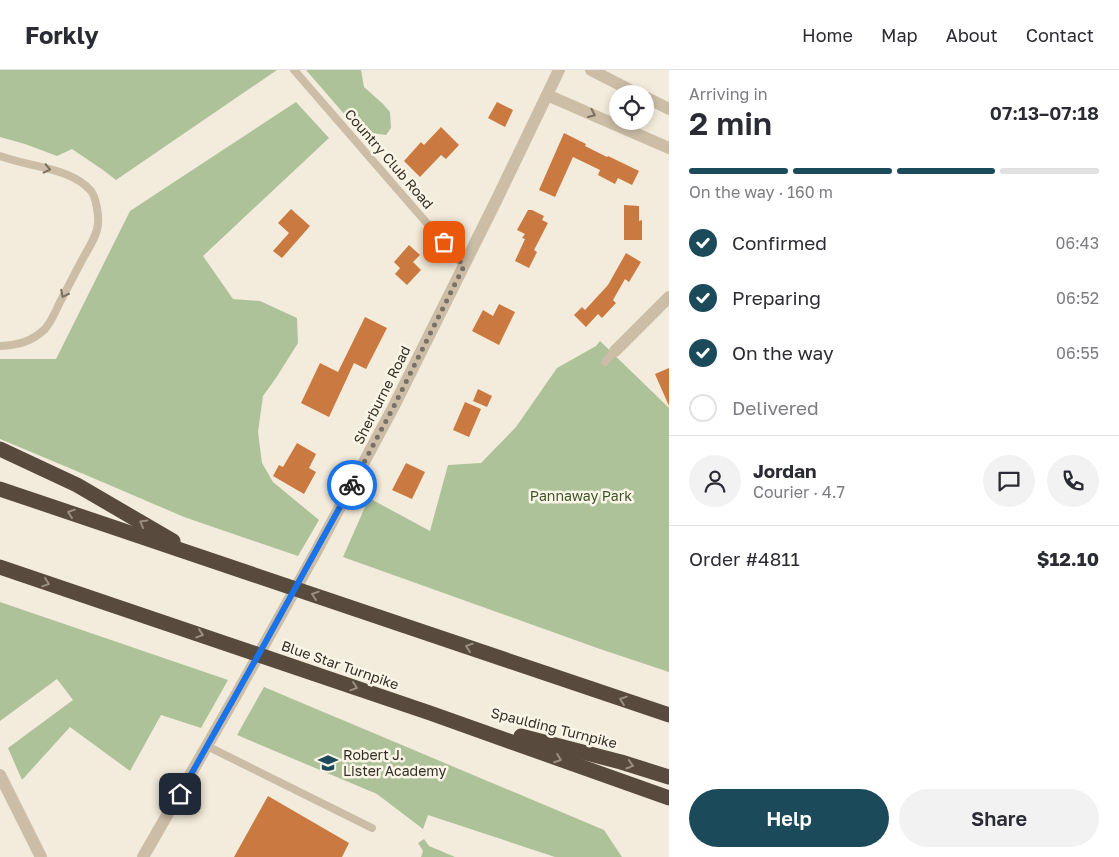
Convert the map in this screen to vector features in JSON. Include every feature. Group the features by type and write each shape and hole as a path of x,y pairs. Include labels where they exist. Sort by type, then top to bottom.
{"highway":[{"path":"0,449 124,511 200,557"},
{"path":"0,489 669,715"},
{"name":"Blue Star Turnpike","path":"0,567 430,713 669,798"},
{"name":"Spaulding Turnpike","path":"430,713 621,762 669,777"}],"street":[{"name":"Sherburne Road","path":"143,857 317,550 394,406 559,70"},
{"path":"591,70 620,85"},
{"path":"548,95 669,148"},
{"path":"654,102 669,109"},
{"path":"614,351 669,297"},
{"path":"0,775 41,857"}],"lane":[{"name":"Country Club Road","path":"294,70 464,266"},
{"path":"0,156 11,161 63,173 80,180 92,192 98,208 98,224 94,238 46,328 32,338 17,345 0,346"},
{"path":"605,362 614,351"},
{"path":"207,746 372,828"}],"green space":[{"path":"0,70 277,70 116,180 72,149 57,156 0,137"},
{"path":"306,70 361,70 364,87 390,112 391,128 386,135 371,133 352,123"},
{"path":"296,102 329,138 203,256 233,299 260,301 297,318 298,343 263,396 258,432 262,463 273,482 319,520 298,556 184,517 0,439 0,359 56,359 130,211"},
{"name":"Pannaway Park","path":"600,341 669,408 669,672 343,557 369,498 430,531 448,465 481,463 516,427 557,368 596,346"},
{"path":"0,602 228,680 201,728 161,715 130,771 70,727 22,780 8,748 73,700 57,679 0,721"},
{"path":"264,687 604,830 622,857 555,857 428,815 423,829 377,794 237,735"},
{"path":"424,839 429,846 455,857 421,857 423,851 418,843"}],"building":[{"path":"497,102 513,110 505,127 488,118"},
{"path":"441,127 459,145 446,159 441,155 420,177 404,161 421,142 424,145"},
{"path":"564,133 586,144 585,146 639,171 632,185 618,178 615,184 598,175 600,170 573,157 555,197 539,190"},
{"path":"624,205 639,206 639,221 642,220 642,240 624,240"},
{"path":"291,209 310,226 282,258 273,251 289,233 278,223"},
{"path":"528,210 544,216 542,220 548,223 534,250 537,252 529,268 515,261 525,239 522,238 525,234 517,230"},
{"path":"409,245 420,255 413,262 421,270 407,285 395,274 400,268 394,262"},
{"path":"626,253 641,262 629,282 625,279 613,300 616,303 602,318 598,314 586,327 574,315 582,307 585,310 608,285"},
{"path":"499,304 515,312 499,345 472,331 483,310 493,316"},
{"path":"365,317 387,328 366,369 354,363 329,417 301,403 320,363 338,372"},
{"path":"669,368 669,406 655,374"},
{"path":"478,389 492,396 487,407 473,401"},
{"path":"465,402 481,409 469,437 453,430"},
{"path":"297,443 316,454 309,468 316,472 304,494 273,476 279,465 283,467"},
{"path":"406,463 425,472 412,499 392,490"},
{"path":"268,796 349,843 342,857 234,857"}],"way so far":[{"path":"352,485 464,266 444,242"}],"place":[{"name":"Robert J. Lister Academy","path":"328,763"}],"route":[{"path":"180,794 352,485"}]}
